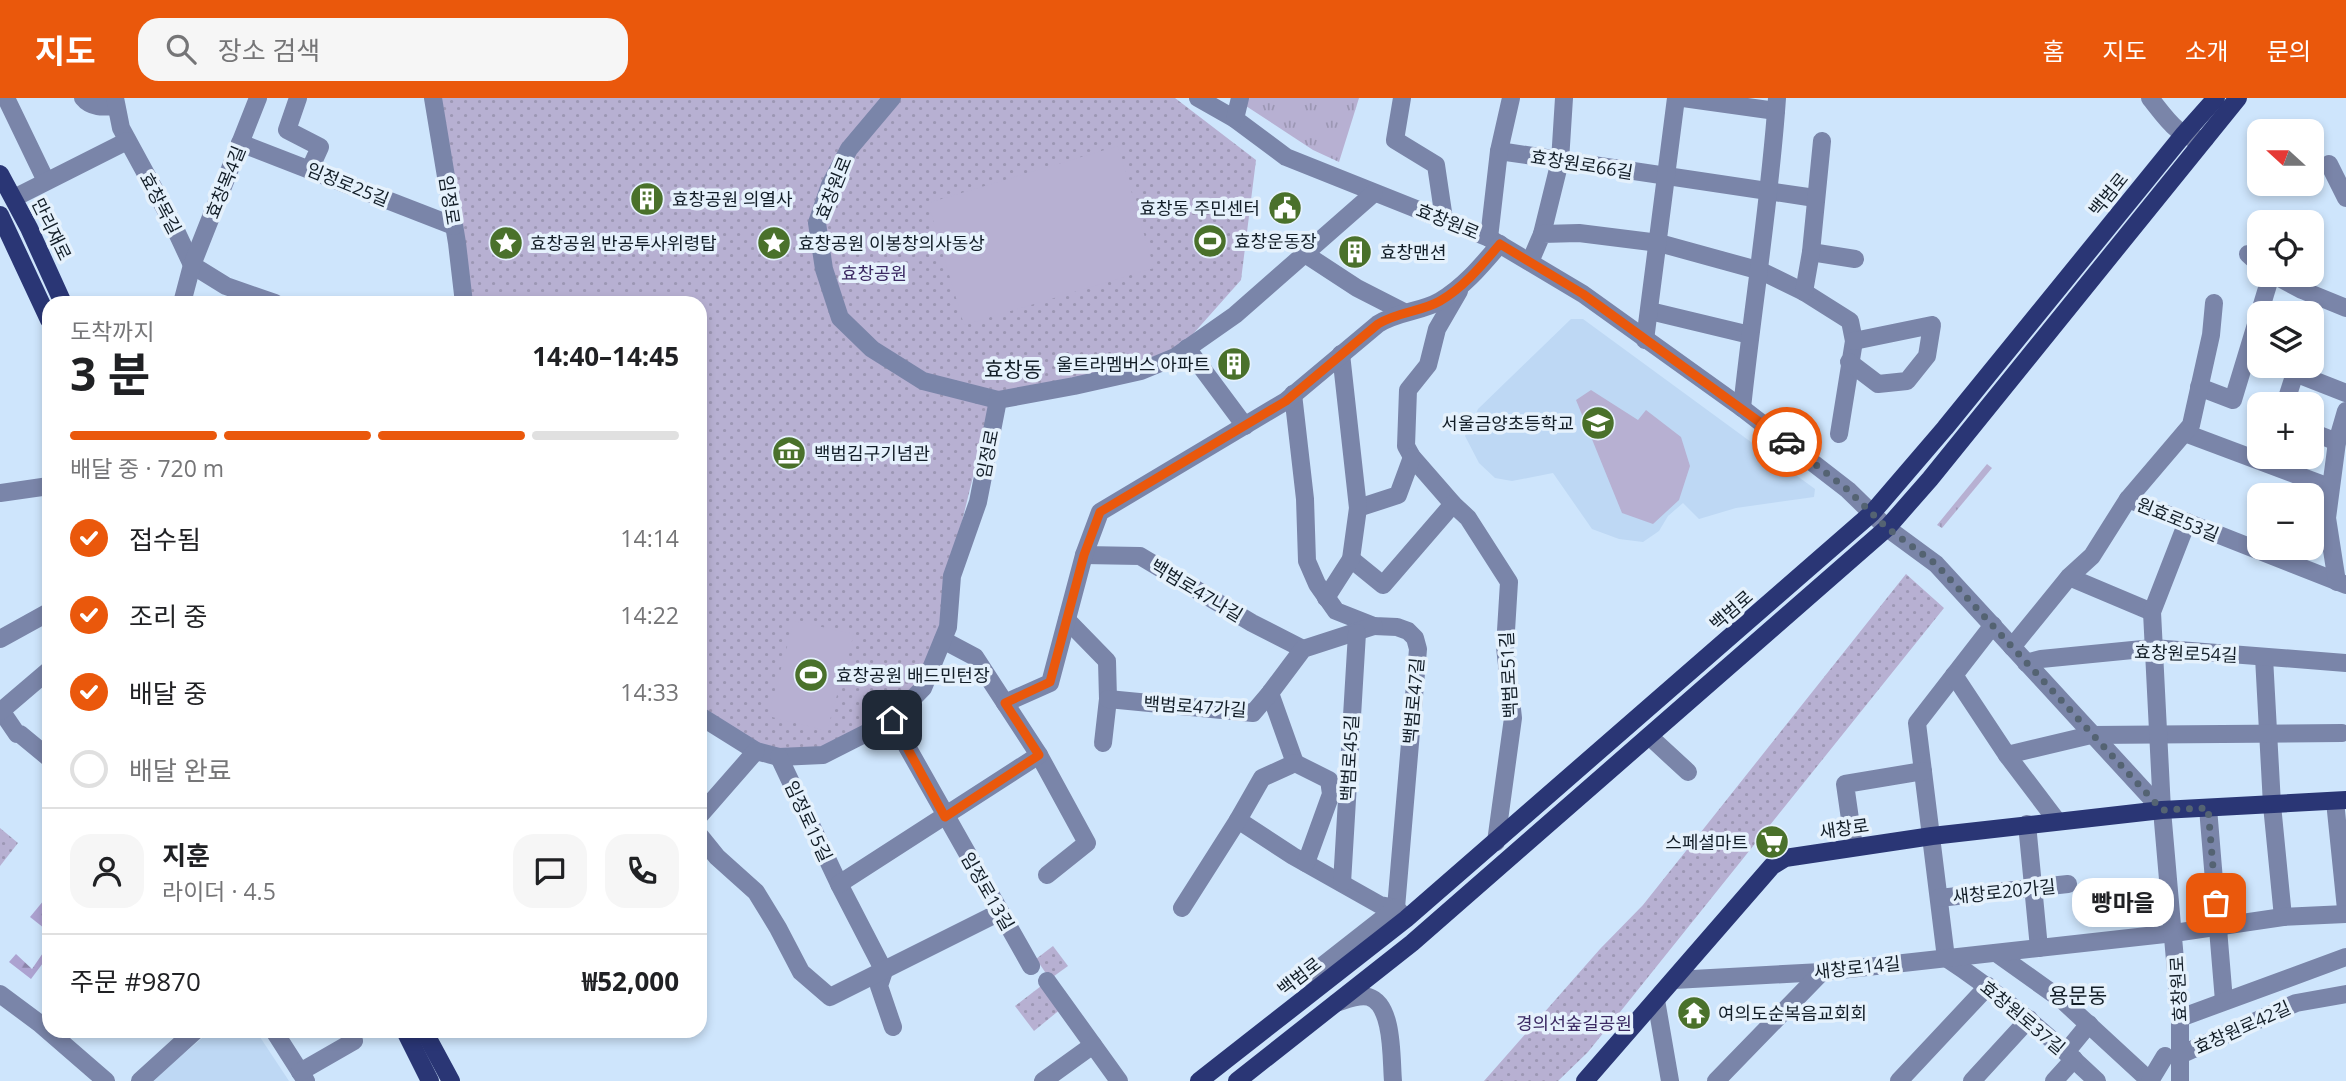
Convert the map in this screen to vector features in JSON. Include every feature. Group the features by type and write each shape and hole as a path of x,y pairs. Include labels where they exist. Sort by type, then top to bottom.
{"main road":[{"name":"백범로","path":"1199,1081 1401,914 1496,842 1872,513 2216,98"},
{"path":"1237,1081 1412,943 1887,528 2238,98"},
{"path":"2172,181 2182,161 2184,134"},
{"name":"만리재로","path":"0,174 61,296"},
{"path":"0,215 42,305"},
{"path":"1945,428 1944,438 1951,443 1961,440"},
{"path":"1796,581 1808,580 1812,585 1809,595"},
{"name":"새창로","path":"1585,1081 1772,866 1785,858 1932,836 2162,810 2340,801"},
{"path":"1401,914 1414,933 1412,943"},
{"path":"408,1038 430,1081"},
{"path":"428,1038 451,1081"}],"street":[{"path":"6,98 46,181"},
{"name":"효창목길","path":"83,98 99,108 115,102 127,141 165,208 192,265"},
{"name":"효창목4길","path":"192,265 258,98"},
{"path":"298,98 288,130 320,147 310,169"},
{"name":"임정로","path":"433,98 463,296"},
{"name":"효창원로","path":"892,98 849,149 830,185 817,223 824,269 840,318 872,349 923,381 998,400"},
{"name":"효창원로","path":"1198,98 1235,119 1286,157 1495,241 1583,294 1742,408 1848,490 1887,528 1936,564 2162,810 2180,1018 2173,1056 2179,1081"},
{"path":"1235,119 1240,98"},
{"path":"1402,98 1395,139 1436,165 1444,219"},
{"path":"1358,508 1398,495 1412,457 1406,446 1408,390 1428,365 1437,329 1462,285 1495,241 1499,151 1511,98"},
{"path":"1530,262 1542,234 1560,161 1564,98"},
{"path":"1645,340 1676,98"},
{"path":"1683,98 1776,104 1760,271 1742,408"},
{"path":"2150,98 2184,134 2197,141 2205,139"},
{"path":"14,198 127,141"},
{"path":"1804,292 1811,252 1822,141"},
{"name":"임정로25길","path":"240,143 454,226"},
{"name":"효창원로66길","path":"1499,151 1815,198"},
{"path":"2329,164 2346,198"},
{"path":"998,400 1141,371 1175,357 1235,315 1374,193"},
{"path":"1542,234 1579,233 1659,243 1760,271 1804,292 1850,321 1854,341 1839,434"},
{"path":"1811,252 1855,259"},
{"path":"1305,254 1357,288 1404,312"},
{"path":"184,296 192,265 226,286 255,296"},
{"path":"1005,703 1050,682 1084,555 1100,512 1286,401 1392,315 1438,302 1462,285"},
{"path":"2199,387 2233,400 2268,287"},
{"path":"2296,287 2346,308"},
{"path":"2012,647 2069,577 2092,556 2128,499 2191,425 2211,335 2214,303"},
{"path":"1650,311 1750,335"},
{"path":"1849,362 1878,384 1907,381 1927,356 1932,325 1854,341"},
{"path":"1187,348 1245,426"},
{"path":"1326,598 1351,559 1358,508 1341,354"},
{"path":"2289,392 2295,373 2346,393"},
{"name":"백범로47길","path":"1293,394 1305,499 1307,561 1317,584 1336,611 1374,626 1397,627 1408,631 1415,638 1418,649 1401,914"},
{"name":"임정로","path":"707,723 755,751 779,757 823,755 892,720 923,688 948,628 952,576 978,502 998,400"},
{"path":"2341,584 2327,518 2329,487 2346,411"},
{"path":"2185,433 2329,487"},
{"path":"2324,437 2337,442"},
{"name":"백범로51길","path":"1412,457 1468,518 1509,582 1504,647 1513,718 1496,842"},
{"path":"0,493 42,486"},
{"name":"원효로53길","path":"2128,499 2341,584"},
{"path":"1351,559 1383,586 1453,504"},
{"path":"2162,810 2152,612 2187,522"},
{"name":"백범로47나길","path":"1084,555 1140,556 1252,623 1303,649"},
{"path":"2069,577 2152,612"},
{"path":"0,639 42,616"},
{"path":"1067,620 1107,661 1108,699 1103,743"},
{"path":"1946,958 1917,723 1993,625"},
{"path":"1303,649 1374,626"},
{"name":"백범로45길","path":"1342,883 1357,633"},
{"path":"943,640 975,657 1039,755 1087,843 1047,876"},
{"name":"효창원로54길","path":"2026,663 2041,659 2153,648 2346,663"},
{"name":"백범로47가길","path":"1108,699 1253,713 1303,649"},
{"path":"2264,657 2272,805 2283,917"},
{"path":"1954,675 2007,755 2057,821"},
{"path":"42,676 1,710 17,734 42,752"},
{"path":"1182,908 1262,778 1295,762 1270,693"},
{"name":"임정로13길","path":"892,720 1031,965"},
{"path":"2007,755 2091,734 2342,733"},
{"path":"1649,736 1688,772"},
{"path":"707,807 755,751"},
{"path":"945,817 1039,755"},
{"name":"임정로15길","path":"779,757 884,971 879,986 893,1027"},
{"name":"백범로45길","path":"1295,762 1329,780 1331,794 1306,863"},
{"path":"1854,847 1845,784 1923,771"},
{"name":"새창로","path":"2340,801 2346,911"},
{"path":"2208,808 2224,1001"},
{"name":"임정로15길","path":"839,884 945,817"},
{"path":"1238,820 1306,863 1401,914"},
{"path":"2028,824 2039,948"},
{"path":"707,845 756,892 801,972 830,997 1000,912"},
{"name":"새창로20가길","path":"1939,898 2068,884"},
{"path":"2174,933 2346,911"},
{"path":"1308,977 1401,914"},
{"name":"새창로14길","path":"1674,980 1822,972 2174,933"},
{"path":"1996,953 2062,1000 2150,1081 2173,1056"},
{"path":"2180,1018 2346,957"},
{"name":"효창원로37길","path":"1946,958 1988,985 2096,1081"},
{"path":"1387,963 1374,986 1373,998 1387,1018 1393,1081"},
{"path":"1716,1081 1822,972"},
{"path":"1047,981 1116,1080"},
{"path":"1899,1081 1988,985"},
{"path":"0,994 42,1026"},
{"name":"효창원로42길","path":"2173,1056 2296,1003 2346,994"},
{"path":"1336,1003 1361,996 1373,998"},
{"path":"1656,1000 1670,1081"},
{"path":"1972,1081 2029,1019"},
{"path":"2054,1081 2089,1024"},
{"path":"56,1038 106,1081"},
{"path":"140,1081 187,1038"},
{"path":"280,1038 303,1076 354,1041"},
{"path":"1043,1081 1093,1045"}],"shaded area":[{"name":"서울금양초등학교","path":"1571,319 1583,319 1815,489 1814,497 1736,508 1699,519 1683,503 1668,516 1659,531 1643,542 1619,539 1592,529 1553,473 1512,481 1495,478 1479,463 1465,436 1478,409"},
{"path":"202,1038 261,1038 289,1081 150,1081"}],"green space":[{"name":"효창공원","path":"440,98 1175,98 1256,160 1241,280 1185,343 1173,350 1123,367 991,404 949,574 943,626 931,661 909,697 860,730 823,750 782,752 744,737 707,713 707,296 468,296"},
{"path":"1248,98 1359,98 1339,162 1313,150 1246,106"},
{"path":"1118,146 1154,268 964,325 928,203"},
{"path":"1591,390 1638,420 1646,410 1681,437 1690,466 1679,500 1653,524 1622,513 1576,400"},
{"path":"1987,464 1992,468 1942,528 1937,525"},
{"name":"경의선숲길공원","path":"1906,574 1944,608 1588,1052 1558,1081 1484,1081 1600,949 1643,905"},
{"name":"효창공원 배드민턴장","path":"794,621 854,634 827,731 768,716"},
{"path":"0,828 18,843 0,866"},
{"path":"42,902 42,926 30,917"},
{"path":"1053,946 1068,966 1050,979 1036,959"},
{"path":"16,954 32,969 42,954 42,964 31,979 9,962"},
{"path":"1045,983 1062,1008 1034,1031 1015,1006"}],"way so far":[{"path":"1787,442 1848,490 1887,528 1936,564 2162,810 2208,808 2216,903"}],"place":[{"name":"효창공원 의열사","path":"647,199"},
{"name":"효창동 주민센터","path":"1285,208"},
{"name":"효창운동장","path":"1210,241"},
{"name":"효창공원 반공투사위령탑","path":"506,243"},
{"name":"효창공원 이봉창의사동상","path":"774,243"},
{"name":"효창맨션","path":"1355,252"},
{"name":"울트라멤버스 아파트","path":"1234,364"},
{"name":"서울금양초등학교","path":"1598,423"},
{"name":"백범김구기념관","path":"789,453"},
{"name":"효창공원 배드민턴장","path":"811,675"},
{"name":"스페셜마트","path":"1772,842"},
{"name":"빵마을","path":"2216,903"},
{"name":"여의도순복음교회회","path":"1694,1013"}],"district":[{"name":"효창동","path":"1013,369"},
{"name":"용문동","path":"2078,995"}],"route":[{"path":"892,720 945,817 1039,755 1005,703 1050,682 1084,555 1100,512 1286,401 1392,315 1438,302 1462,285 1500,244 1583,294 1787,442"}]}
